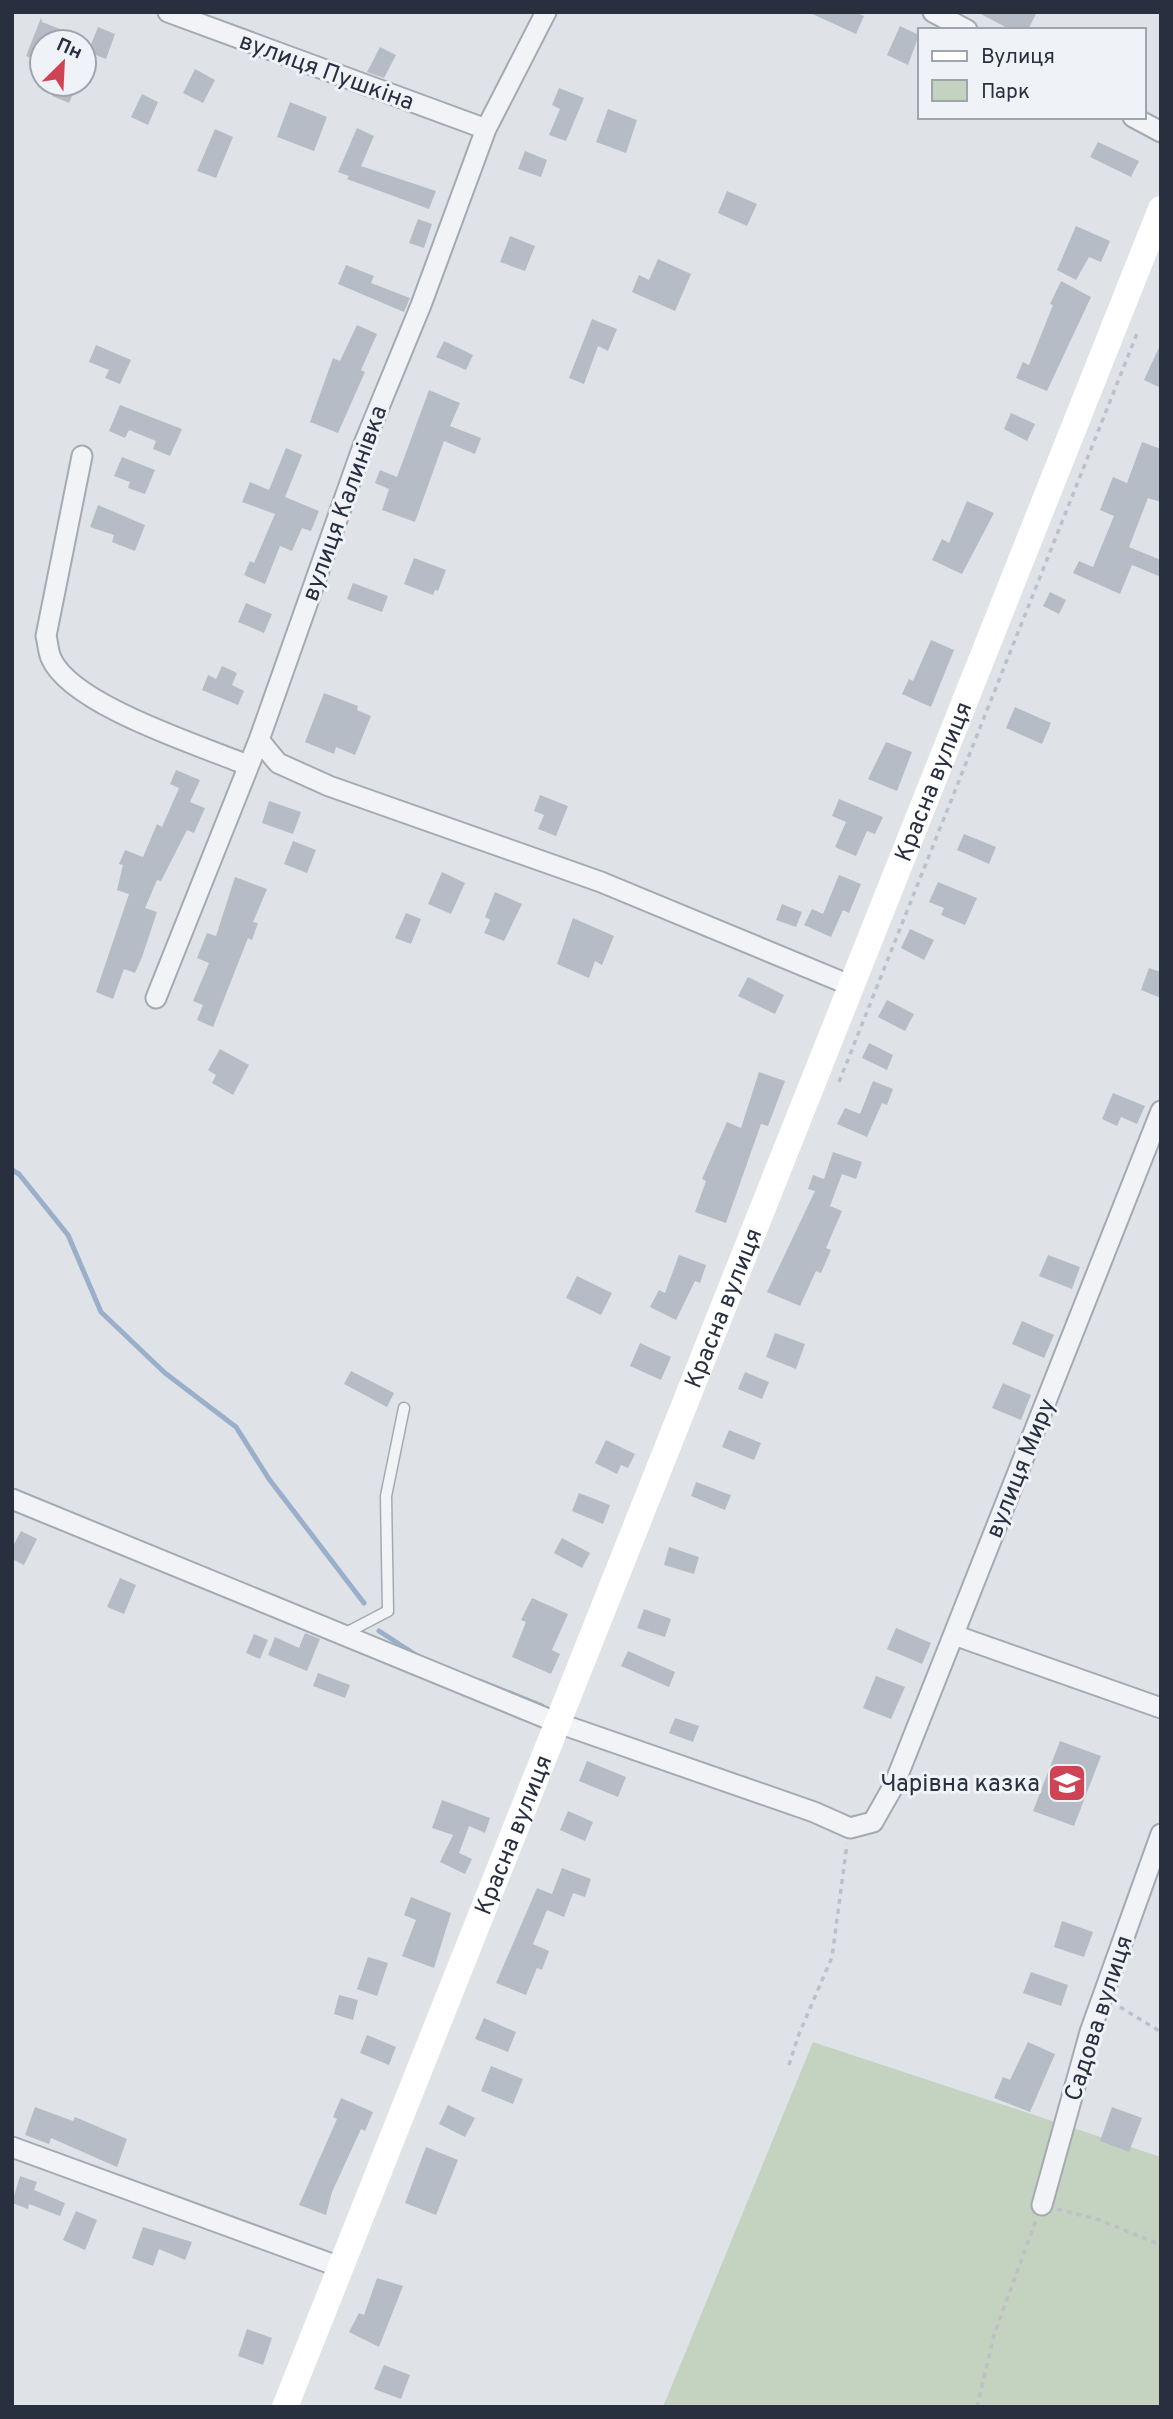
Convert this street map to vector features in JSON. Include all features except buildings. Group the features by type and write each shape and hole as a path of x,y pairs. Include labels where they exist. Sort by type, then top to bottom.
{"street":[{"name":"вулиця Пушкіна","path":"167,12 486,129"},
{"name":"вулиця Калинівка","path":"156,998 259,740 363,446 421,305 486,129 545,12"},
{"path":"933,12 963,28"},
{"path":"1137,119 1161,132"},
{"name":"Красна вулиця","path":"285,2407 1161,209"},
{"path":"82,456 46,636 51,659 68,680 99,703 247,765"},
{"path":"259,740 278,762 329,786 601,882 852,986"},
{"name":"вулиця Миру","path":"850,1828 873,1822 894,1785 1161,1111"},
{"path":"12,1499 558,1723 814,1812 850,1828"},
{"path":"954,1634 1161,1708"},
{"name":"Садова вулиця","path":"1042,2205 1103,1996 1161,1834"},
{"path":"12,2147 340,2267"}],"lane":[{"path":"343,1635 388,1611 386,1496 404,1408"}],"path":[{"path":"789,2065 799,2034 832,1957 850,1828"},
{"path":"1103,1996 1161,2032"},
{"path":"977,2407 994,2335 1042,2205 1100,2220 1161,2245"}],"green space":[{"path":"813,2042 1161,2157 1161,2407 663,2407"}],"waterway":[{"path":"12,1170 19,1174 68,1235 101,1312 165,1373 236,1427 269,1479 364,1603"},
{"path":"379,1631 416,1655"},
{"path":"480,1681 542,1706"}],"place":[{"name":"Чарівна казка","path":"1067,1783"}]}
